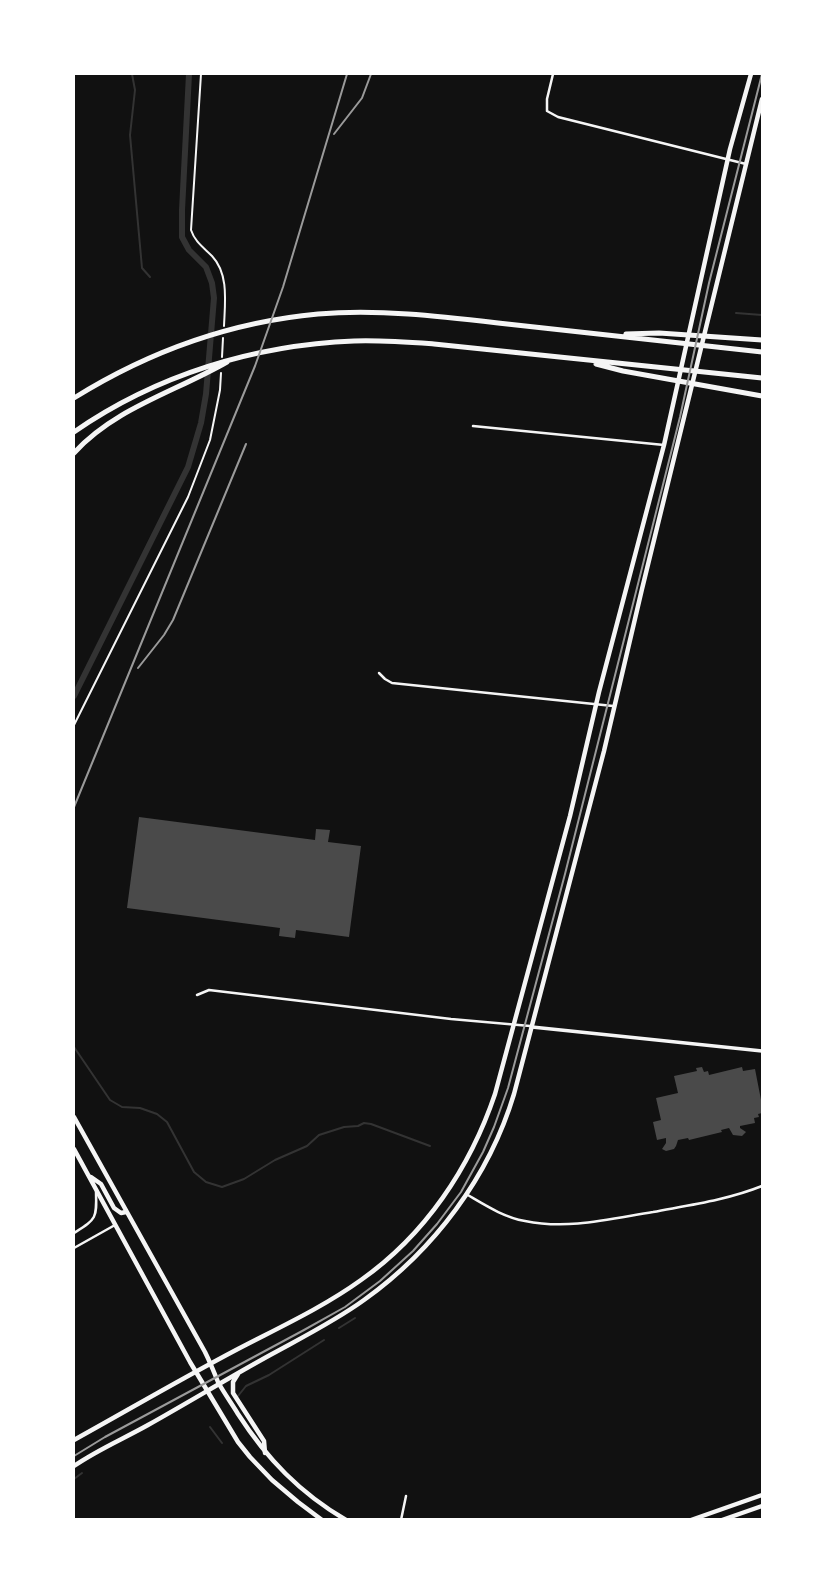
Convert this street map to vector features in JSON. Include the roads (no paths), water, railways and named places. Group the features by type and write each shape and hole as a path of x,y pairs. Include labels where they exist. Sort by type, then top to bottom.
{"highway":[{"path":"74,398 113,375 164,352 229,330 297,317 354,312 399,313 762,352"},
{"path":"612,334 659,333 762,340"},
{"path":"74,432 119,404 175,378 233,358 286,347 333,342 389,341 762,378"},
{"path":"74,453 113,421 233,358"},
{"path":"576,359 623,371 762,396"}],"main road":[{"path":"74,1440 360,1281 418,1230 452,1185 478,1138 495,1094 570,816 596,704 664,445 728,160 751,74"},
{"path":"74,1466 335,1318 381,1287 429,1242 485,1166 507,1116 532,1027 615,706 762,99"},
{"path":"74,1117 211,1364 219,1384 253,1437 300,1488 346,1520"},
{"path":"74,1149 196,1373 250,1457 283,1491 322,1520"},
{"path":"88,1174 101,1184 114,1208 121,1213 126,1212"},
{"path":"239,1373 233,1382 233,1393 264,1441 265,1453"},
{"path":"691,1520 762,1495"},
{"path":"722,1520 762,1506"}],"street":[{"path":"553,74 547,111 558,117 746,164"},
{"path":"473,426 664,445"},
{"path":"379,673 392,683 615,706"},
{"path":"197,995 209,990 762,1051"},
{"path":"466,1194 507,1217 566,1226 718,1200 762,1186"},
{"path":"74,1233 94,1218 96,1189"},
{"path":"74,1248 115,1225"},
{"path":"401,1520 407,1496"}],"waterway":[{"path":"132,74 135,90 130,135 142,268 150,277"},
{"path":"74,696 188,467 201,423 214,298 206,267 189,250 182,237 189,74"},
{"path":"736,313 762,315"},
{"path":"74,1047 110,1100 122,1107 140,1108 157,1114 167,1122 194,1172 206,1182 222,1187 244,1179 275,1160 307,1146 319,1135 364,1123 430,1146"},
{"path":"339,1328 355,1318"},
{"path":"238,1396 246,1386 269,1375 324,1340"},
{"path":"210,1427 222,1443"},
{"path":"74,1479 82,1473"}],"tram line":[{"path":"74,1456 345,1307 380,1281 413,1251 437,1224 461,1192 483,1152 508,1088 565,874 680,417 709,283 762,74"}],"railway":[{"path":"74,807 255,366 283,287 347,74"},
{"path":"334,134 362,98 371,74"},
{"path":"138,668 173,620 246,444"}]}
